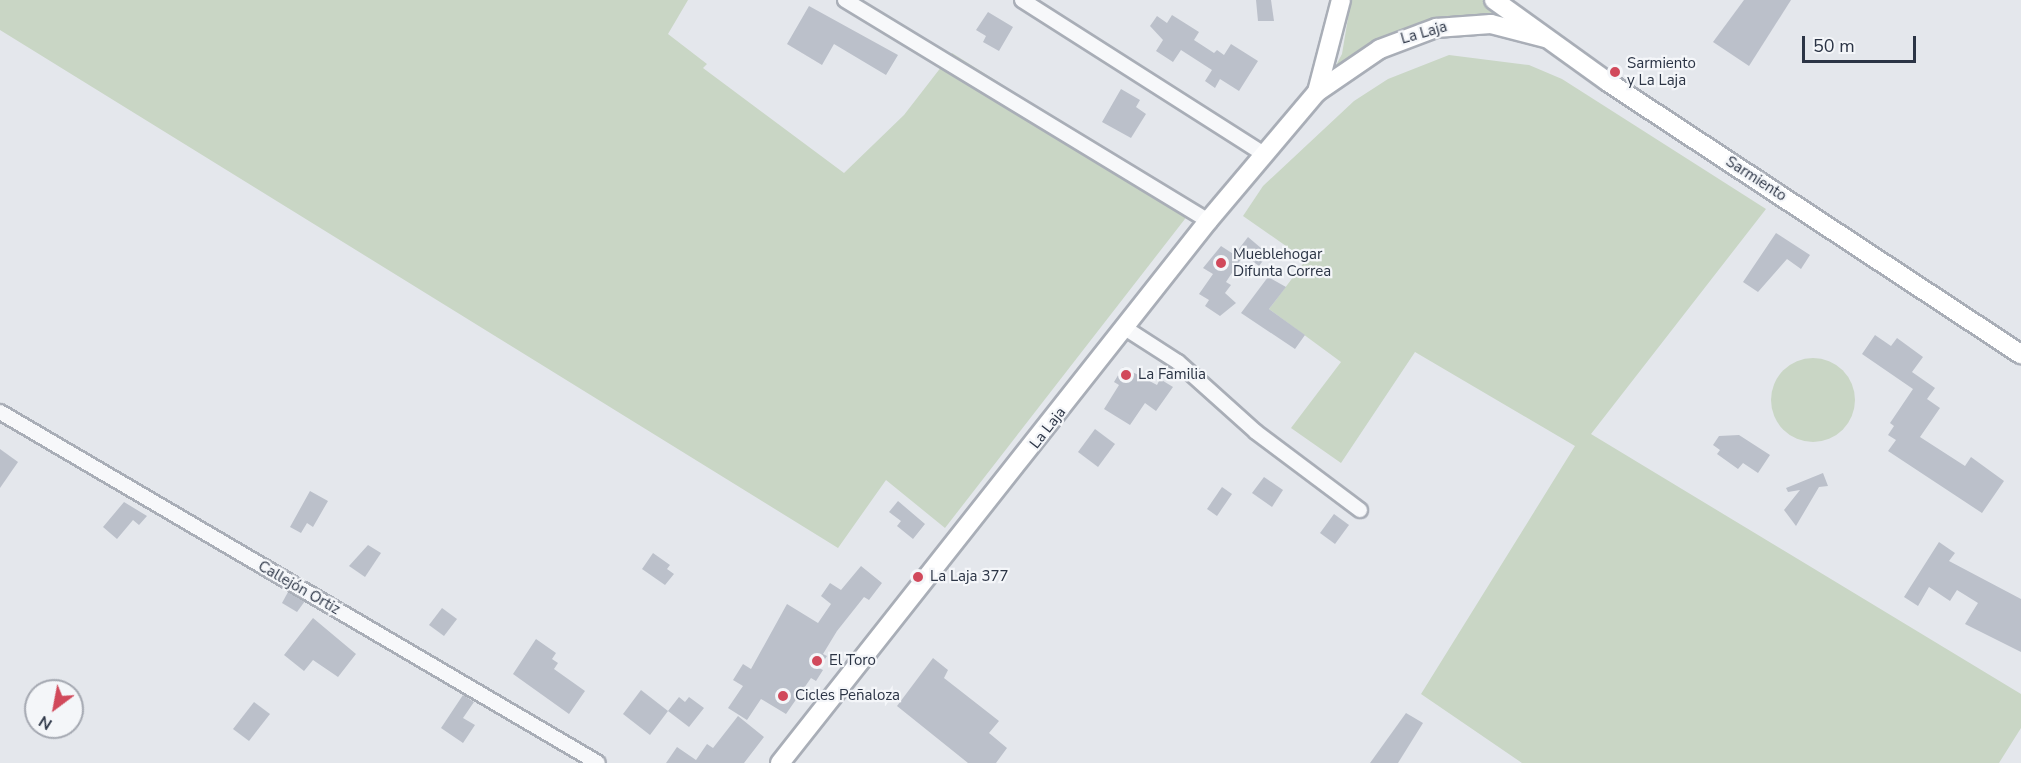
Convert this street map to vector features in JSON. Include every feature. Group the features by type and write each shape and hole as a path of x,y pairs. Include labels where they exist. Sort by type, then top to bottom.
{"main road":[{"name":"La Laja","path":"1317,92 1341,0"},
{"name":"Sarmiento","path":"1494,0 1545,38 2021,354"},
{"name":"La Laja","path":"780,763 1208,222 1317,92 1380,49 1436,28 1491,24 1545,38"}],"street":[{"path":"845,0 1208,222"},
{"path":"1022,0 1265,155"},
{"path":"1125,328 1178,362 1257,432 1360,510"},
{"name":"Callejón Ortiz","path":"0,412 598,763"}],"green space":[{"path":"0,0 688,0 668,34 707,64 703,68 844,173 904,115 952,53 1195,206 945,528 886,480 838,548 0,30"},
{"path":"1351,0 1486,0 1509,17 1445,16 1369,43 1334,69 1342,54"},
{"path":"1449,55 1529,65 1562,79 1766,209 1591,434 2021,694 2021,728 1999,763 1522,763 1421,694 1575,446 1415,352 1341,463 1291,428 1341,362 1269,309 1306,260 1243,216 1263,186 1354,101 1388,79"},
{"path":"1813,358 1829,361 1843,370 1852,384 1855,400 1852,416 1843,430 1829,439 1813,442 1797,439 1783,430 1774,416 1771,400 1774,384 1783,370 1797,361"}],"building":[{"path":"1256,0 1271,0 1274,21 1258,21"},
{"path":"1744,0 1791,0 1749,66 1713,42"},
{"path":"809,6 898,55 886,75 834,44 822,65 787,44"},
{"path":"988,12 1013,27 999,51 983,42 986,36 976,30"},
{"path":"1172,15 1199,32 1194,40 1214,53 1217,50 1224,55 1231,44 1258,61 1239,91 1220,79 1215,88 1205,81 1212,70 1181,50 1173,62 1156,51 1163,40 1150,26 1157,16 1167,23"},
{"path":"1121,89 1140,100 1136,107 1146,114 1131,138 1102,122"},
{"path":"1776,233 1810,255 1801,269 1787,259 1758,292 1743,282"},
{"path":"1248,237 1268,254 1259,266 1238,250"},
{"path":"1221,246 1241,259 1226,282 1231,285 1225,293 1236,303 1220,316 1205,306 1209,300 1199,294 1213,274 1203,268"},
{"path":"1268,277 1286,287 1269,309 1305,335 1295,349 1241,313"},
{"path":"1875,335 1891,346 1897,338 1923,357 1912,372 1935,388 1927,399 1940,408 1920,437 1965,466 1971,457 2004,481 1982,513 1888,451 1896,440 1888,435 1894,426 1890,423 1913,389 1862,354"},
{"path":"1123,367 1157,385 1160,379 1173,387 1156,411 1145,403 1130,425 1104,409 1119,385 1114,382"},
{"path":"1095,429 1115,444 1098,467 1078,452"},
{"path":"1739,435 1770,455 1758,473 1743,463 1738,469 1717,454 1720,450 1713,445 1719,436"},
{"path":"0,449 18,462 0,488"},
{"path":"1823,473 1828,486 1819,487 1796,526 1784,510 1800,490 1788,492 1786,488"},
{"path":"1264,477 1283,490 1272,507 1252,493"},
{"path":"1222,487 1232,494 1217,516 1207,509"},
{"path":"310,491 328,501 313,527 307,523 301,533 290,527"},
{"path":"898,501 925,524 913,539 897,526 901,521 889,512"},
{"path":"124,502 147,516 139,525 133,520 117,539 103,527"},
{"path":"1334,514 1349,525 1335,544 1320,533"},
{"path":"1939,542 1955,553 1949,561 2021,599 2021,652 1965,624 1978,603 1957,590 1950,601 1929,587 1918,606 1904,597"},
{"path":"368,545 381,553 365,577 349,566"},
{"path":"653,553 670,565 667,569 674,574 665,585 642,569"},
{"path":"861,566 882,583 869,600 864,597 837,631 823,654 827,656 819,668 823,670 816,681 811,678 786,714 761,699 747,720 728,708 743,686 733,680 743,664 751,669 787,604 818,623 831,604 821,596 830,583 841,590"},
{"path":"288,592 305,601 297,612 282,603"},
{"path":"442,608 457,619 444,636 429,625"},
{"path":"313,618 356,654 338,677 313,660 304,671 284,655"},
{"path":"536,639 556,653 552,659 558,663 554,669 585,691 569,714 513,674"},
{"path":"933,658 948,670 944,678 999,721 989,733 1007,748 996,763 968,763 897,706"},
{"path":"641,690 668,711 650,735 623,714"},
{"path":"463,695 474,702 463,718 475,725 463,743 441,728"},
{"path":"679,697 685,702 689,697 704,708 689,727 668,711"},
{"path":"254,702 270,714 249,741 233,729"},
{"path":"1406,713 1423,723 1398,763 1370,763"},
{"path":"738,716 764,737 744,763 666,763 677,747 696,760 707,744 713,748"}],"place":[{"name":"Sarmiento y La Laja","path":"1615,72"},
{"name":"Mueblehogar Difunta Correa","path":"1221,263"},
{"name":"La Familia","path":"1126,375"},
{"name":"La Laja 377","path":"918,577"},
{"name":"El Toro","path":"817,661"},
{"name":"Cicles Peñaloza","path":"783,696"}]}
